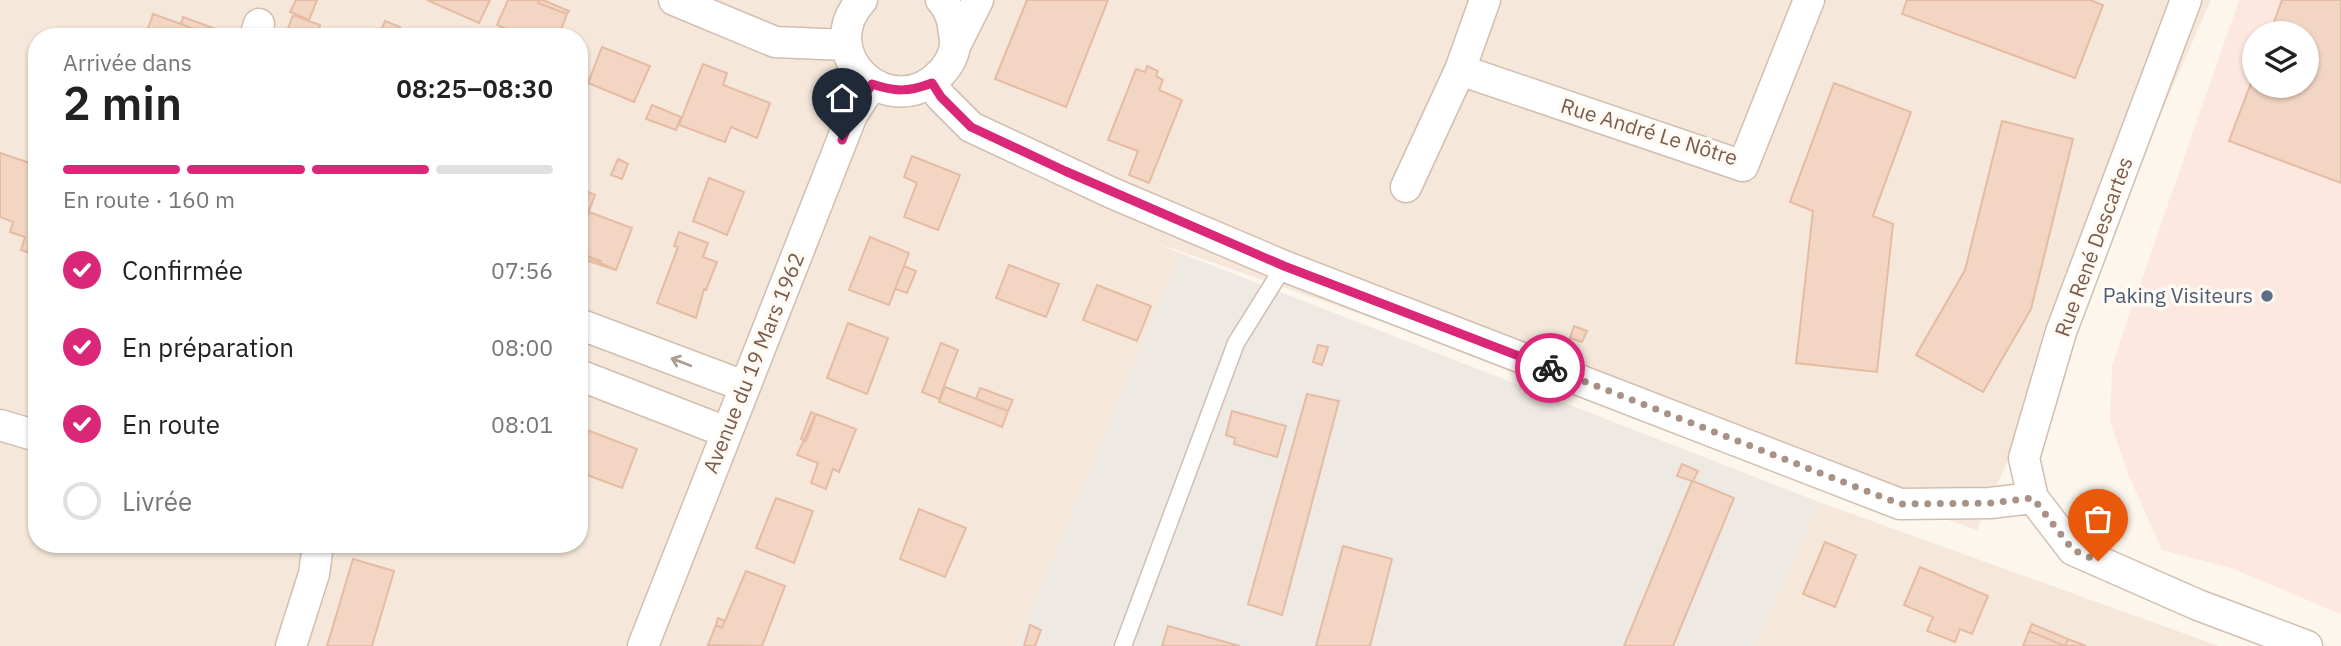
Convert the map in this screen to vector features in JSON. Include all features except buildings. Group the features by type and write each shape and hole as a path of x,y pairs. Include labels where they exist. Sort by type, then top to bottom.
{"street":[{"path":"674,0 775,42 846,45"},
{"path":"862,0 853,9 846,29 846,45 859,74 872,84 892,91 913,91 932,83 948,66 978,0"},
{"path":"941,0 953,20 955,46"},
{"path":"1406,187 1460,70 1485,0"},
{"name":"Rue André Le Nôtre","path":"1460,70 1743,166 1809,0"},
{"name":"Rue René Descartes","path":"2033,498 2024,458 2061,332 2186,0"},
{"path":"932,83 941,97 971,127 1112,192 1284,266 1900,504 1990,503 2033,498 2073,550 2198,605 2307,646"},
{"name":"Avenue du 19 Mars 1962","path":"643,646 852,115 872,84"},
{"path":"588,327 744,386"},
{"path":"588,378 726,432"},
{"path":"0,425 28,433"},
{"path":"291,646 314,574 317,553"}],"lane":[{"path":"1123,646 1236,343 1284,266"}],"shaded area":[{"path":"0,0 2211,0 1977,530 1154,242 1180,253 1017,646 0,646"},
{"path":"2239,0 2341,0 2341,614 2231,568 2162,550 2128,474 2110,422 2112,365"},
{"path":"1180,253 1819,502 1755,646 1017,646"},
{"path":"1819,502 2219,646 1755,646"}],"way so far":[{"path":"1550,368 1900,504 1990,503 2033,498 2073,550 2098,561"}],"place":[{"name":"Paking Visiteurs","path":"2267,296"}],"route":[{"path":"842,140 852,115 872,84 892,91 913,91 932,83 941,97 971,127 1065,171 1284,266 1550,368"}]}
